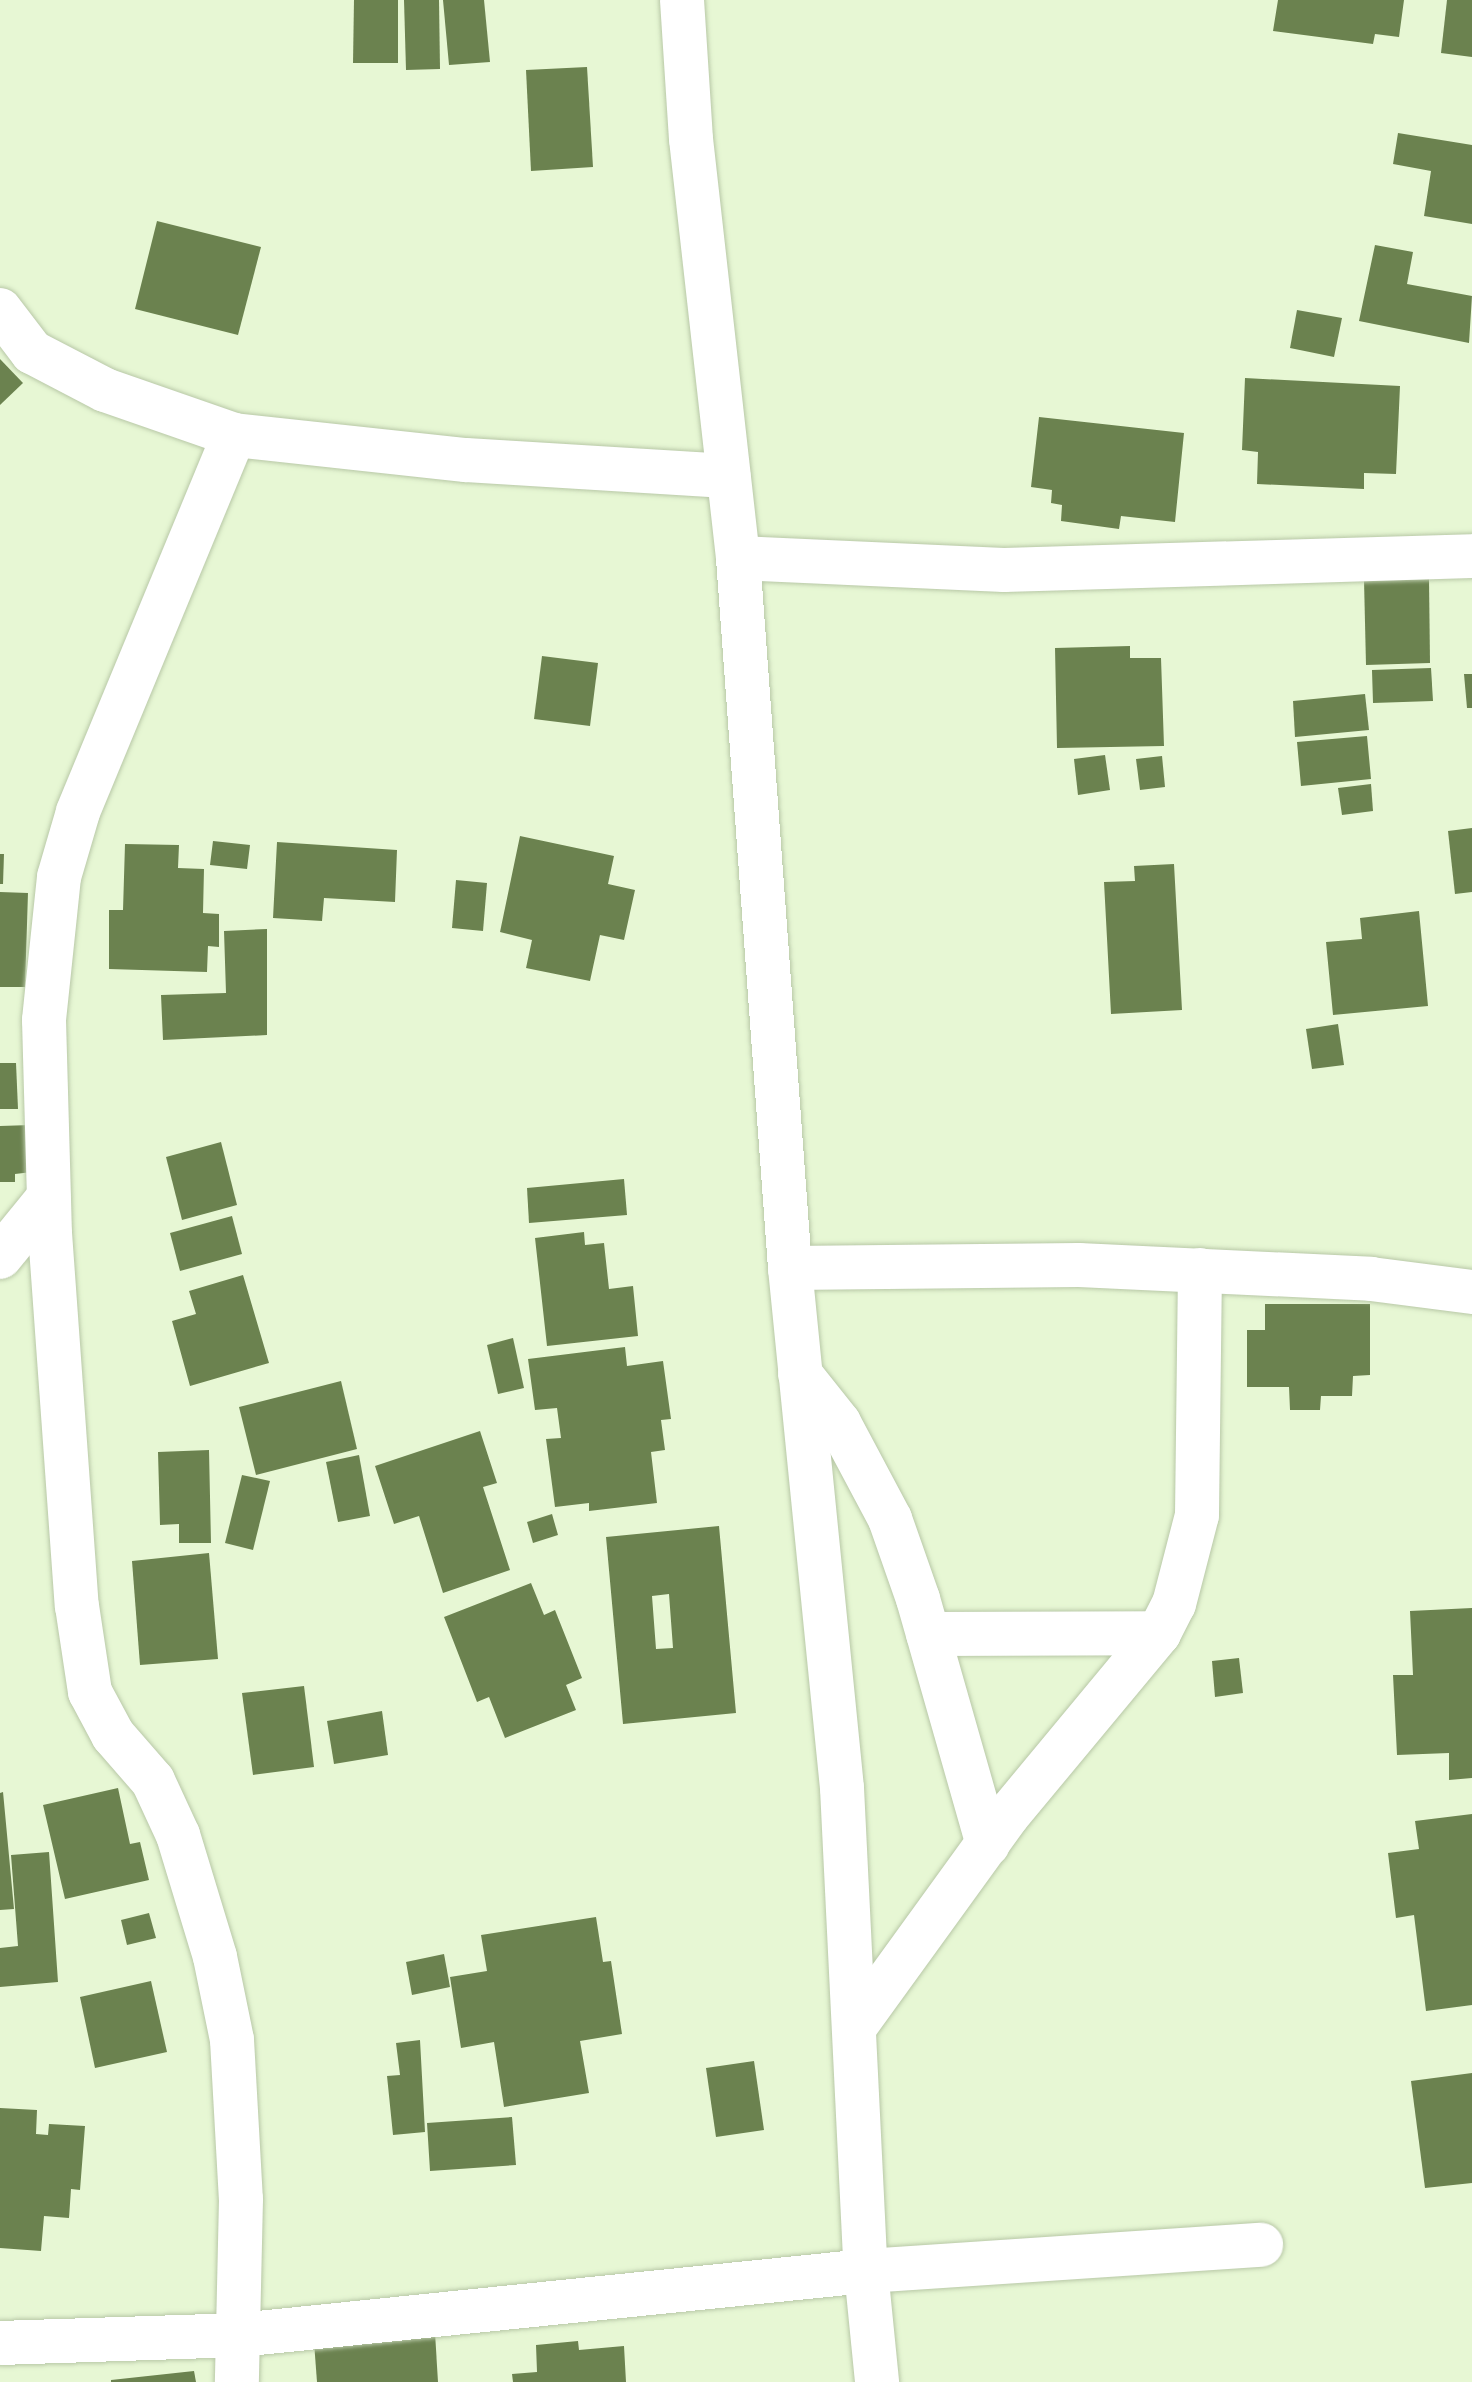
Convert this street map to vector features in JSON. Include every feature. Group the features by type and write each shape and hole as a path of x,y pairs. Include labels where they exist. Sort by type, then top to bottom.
{"street":[{"path":"682,0 691,139 738,558 790,1268 842,1788 866,2271 877,2382"},
{"path":"0,310 32,352 105,390 234,435 466,460 729,476"},
{"path":"234,435 112,724 59,877 44,1020 49,1197 77,1606 90,1692 113,1735 153,1781 178,1835 215,1957 232,2040 241,2199 237,2382"},
{"path":"738,558 1004,570 1472,556"},
{"path":"0,1257 49,1197"},
{"path":"790,1268 967,1262 1200,1270 1383,1280 1472,1292"},
{"path":"856,2025 988,1844 1159,1633 1187,1564 1197,1515 1200,1270"},
{"path":"800,1374 861,1459 890,1519 928,1634 988,1844"},
{"path":"928,1634 1159,1633"},
{"path":"0,2343 239,2335 866,2271 1261,2245"}],"building":[{"path":"354,0 398,0 398,63 353,63"},
{"path":"404,0 439,0 440,69 406,70"},
{"path":"443,0 484,0 490,62 449,65"},
{"path":"1278,0 1404,0 1399,37 1375,34 1373,44 1273,31"},
{"path":"1447,0 1472,0 1472,57 1441,53"},
{"path":"587,67 593,167 531,171 526,70"},
{"path":"1398,133 1472,145 1472,224 1424,216 1431,171 1393,164"},
{"path":"157,221 261,247 238,335 135,309"},
{"path":"1375,245 1413,252 1407,284 1472,296 1469,343 1359,321"},
{"path":"1297,310 1342,318 1334,357 1290,348"},
{"path":"0,359 23,383 0,405"},
{"path":"1245,378 1400,386 1396,474 1364,473 1364,489 1257,484 1258,452 1242,450"},
{"path":"1039,417 1184,433 1175,522 1121,516 1119,529 1061,521 1062,505 1051,503 1052,490 1031,487"},
{"path":"1429,579 1430,663 1366,665 1364,580"},
{"path":"1130,646 1130,658 1161,658 1164,746 1057,748 1055,648"},
{"path":"542,656 598,663 590,726 534,719"},
{"path":"1431,668 1433,701 1373,703 1372,670"},
{"path":"1464,674 1472,674 1472,708 1467,708"},
{"path":"1365,694 1369,730 1295,737 1293,701"},
{"path":"1367,736 1371,779 1301,786 1297,742"},
{"path":"1105,755 1110,790 1078,795 1074,759"},
{"path":"1162,756 1165,787 1140,790 1136,759"},
{"path":"1371,784 1373,811 1342,815 1338,788"},
{"path":"1472,828 1472,892 1455,894 1448,831"},
{"path":"520,836 614,856 608,884 635,890 624,940 600,935 590,981 526,968 532,940 500,932"},
{"path":"213,841 250,845 247,869 210,865"},
{"path":"277,842 397,850 395,902 324,898 322,921 273,918"},
{"path":"125,844 179,845 178,868 204,869 203,913 219,914 219,947 208,946 207,972 109,969 109,910 123,910"},
{"path":"0,854 4,854 3,884 0,884"},
{"path":"1174,864 1182,1010 1111,1014 1104,882 1135,881 1134,866"},
{"path":"456,880 487,883 483,931 452,928"},
{"path":"0,892 28,893 25,987 0,987"},
{"path":"1419,911 1428,1006 1333,1015 1326,942 1362,939 1360,918"},
{"path":"267,929 267,1035 163,1040 161,995 226,993 224,931"},
{"path":"1338,1024 1344,1065 1312,1069 1306,1029"},
{"path":"0,1063 16,1063 18,1109 0,1109"},
{"path":"31,1125 32,1172 15,1174 15,1182 0,1182 0,1126"},
{"path":"221,1142 237,1205 182,1220 166,1157"},
{"path":"624,1179 627,1215 529,1223 527,1188"},
{"path":"232,1216 242,1254 180,1271 170,1233"},
{"path":"584,1232 585,1245 604,1243 609,1289 633,1286 638,1336 547,1346 535,1238"},
{"path":"243,1275 269,1363 190,1386 172,1321 196,1314 189,1291"},
{"path":"1265,1304 1370,1304 1370,1375 1353,1376 1352,1396 1321,1396 1320,1410 1290,1410 1289,1387 1247,1387 1247,1330 1265,1330"},
{"path":"513,1338 524,1388 498,1394 487,1345"},
{"path":"625,1347 627,1366 663,1361 671,1419 661,1420 665,1450 651,1452 657,1503 589,1511 589,1503 555,1507 546,1439 561,1438 557,1408 535,1410 528,1359"},
{"path":"341,1381 357,1449 256,1475 239,1407"},
{"path":"480,1431 497,1483 483,1487 510,1570 443,1593 419,1516 394,1524 375,1466"},
{"path":"209,1450 211,1543 179,1543 179,1524 160,1525 158,1452"},
{"path":"359,1455 370,1516 338,1522 326,1462"},
{"path":"242,1475 270,1481 253,1550 225,1543"},
{"path":"552,1514 558,1535 533,1543 527,1522"},
{"path":"719,1526 736,1713 623,1724 606,1537","holes":["669,1594 673,1648 656,1649 652,1596"]},
{"path":"209,1553 218,1659 140,1665 132,1561"},
{"path":"531,1583 544,1615 555,1610 582,1678 566,1685 576,1710 505,1738 489,1697 477,1702 444,1617"},
{"path":"1472,1608 1472,1778 1449,1780 1449,1753 1397,1755 1393,1675 1413,1675 1410,1611"},
{"path":"1239,1658 1243,1693 1215,1697 1212,1661"},
{"path":"304,1686 314,1767 253,1775 242,1693"},
{"path":"382,1711 388,1755 334,1764 327,1721"},
{"path":"118,1788 130,1844 140,1842 149,1880 65,1899 43,1805"},
{"path":"3,1792 14,1909 0,1910 0,1793"},
{"path":"1472,1814 1472,2005 1426,2011 1414,1915 1396,1918 1388,1853 1419,1849 1415,1821"},
{"path":"49,1852 58,1982 0,1987 0,1948 18,1946 11,1855"},
{"path":"149,1913 156,1938 127,1945 121,1920"},
{"path":"596,1917 603,1962 611,1961 622,2034 580,2041 589,2093 504,2107 494,2042 461,2048 450,1977 487,1971 481,1935"},
{"path":"444,1954 450,1987 412,1995 406,1962"},
{"path":"151,1981 167,2052 95,2068 80,1997"},
{"path":"420,2040 425,2132 393,2135 387,2076 400,2075 396,2043"},
{"path":"754,2061 764,2130 716,2137 706,2068"},
{"path":"1472,2073 1472,2183 1425,2188 1411,2081"},
{"path":"0,2108 37,2110 36,2134 48,2135 49,2124 85,2126 80,2190 71,2189 69,2218 44,2216 41,2251 0,2248"},
{"path":"512,2117 516,2165 430,2171 427,2123"},
{"path":"435,2333 438,2382 317,2382 314,2342"},
{"path":"578,2341 579,2350 624,2346 626,2382 513,2382 512,2374 537,2372 536,2345"},
{"path":"194,2371 196,2382 111,2382 111,2380"}]}
